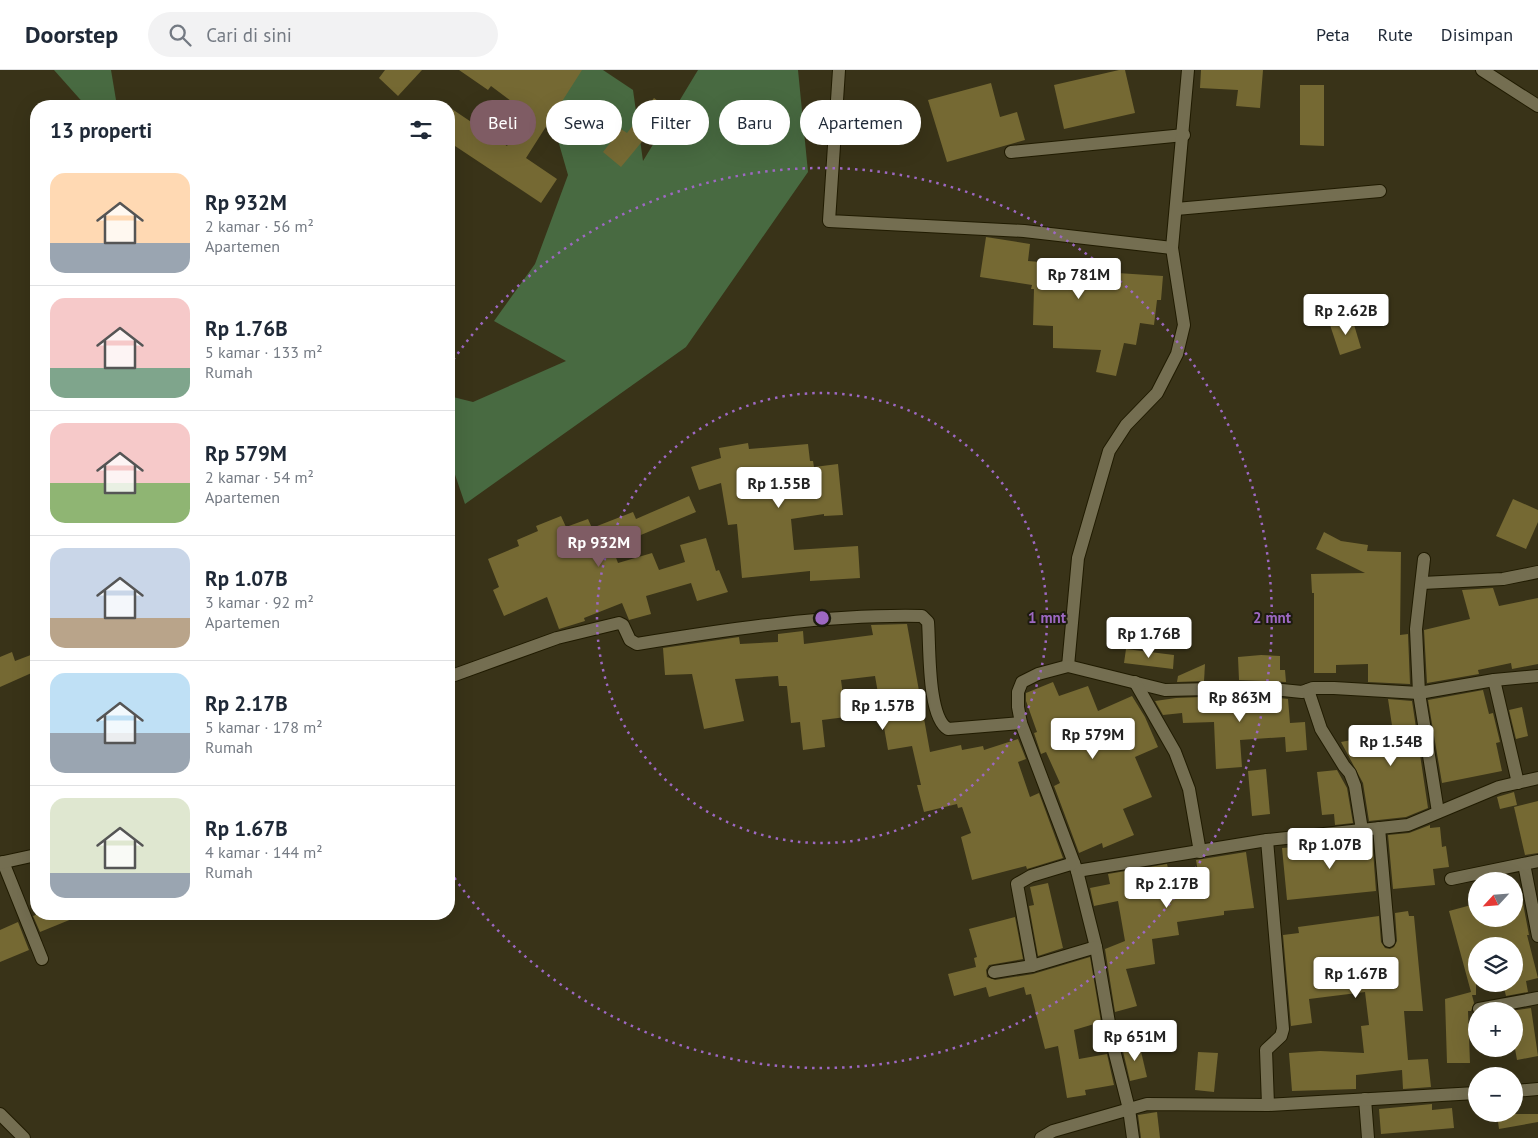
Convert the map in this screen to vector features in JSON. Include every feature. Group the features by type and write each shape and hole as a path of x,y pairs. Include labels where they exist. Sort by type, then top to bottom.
{"street":[{"path":"839,70 829,221 1024,231 1172,248"},
{"path":"1068,666 1078,558 1109,451 1126,425 1157,393 1177,354 1184,325 1172,248 1184,135 1188,70"},
{"path":"1482,70 1538,106"},
{"path":"1011,152 1184,135"},
{"path":"1176,208 1380,192"},
{"path":"1424,559 1416,629 1419,693 1438,812"},
{"path":"1422,583 1503,579 1538,572"},
{"path":"455,674 557,638 620,623 624,625 630,640 637,644 739,628 888,615 922,616 928,622 932,687 939,721 943,727 948,729 1021,723"},
{"path":"1133,1138 1129,1109 1113,1046 1096,947 1076,867 1021,723 1018,700 1022,682 1038,674 1068,666 1165,690 1262,688 1302,692 1334,688 1419,693 1494,680 1538,676"},
{"path":"1494,680 1518,783"},
{"path":"1135,682 1175,752 1189,789 1200,852"},
{"path":"1308,690 1321,729 1350,773 1355,786 1362,830"},
{"path":"1032,966 1017,884 1031,876 1076,867 1200,852 1268,840 1408,825 1500,787 1538,778"},
{"path":"1379,828 1389,941"},
{"path":"1268,840 1283,1029 1281,1036 1266,1050 1268,1105"},
{"path":"30,856 2,863 42,959"},
{"path":"1451,879 1538,861"},
{"path":"1524,864 1538,936"},
{"path":"994,972 1032,966 1096,947"},
{"path":"1517,1002 1538,998"},
{"path":"1523,1090 1538,1089"},
{"path":"1041,1138 1053,1131 1148,1104 1268,1105 1468,1093"},
{"path":"1365,1099 1368,1138"},
{"path":"0,1114 24,1138"}],"green space":[{"path":"54,70 111,70 116,100 81,100"},
{"path":"571,70 603,70 633,90 634,100 632,100 632,145 641,145 643,161 653,145 709,145 709,100 680,100 698,70 798,70 801,100 800,145 805,145 808,172 686,347 465,504 455,475 455,398 473,402 566,361 494,321 535,264 568,175 559,145 622,145 622,100 558,100"}],"building":[{"path":"385,70 422,70 398,96 379,78"},
{"path":"459,70 582,70 563,100 546,100 546,127 536,142 536,100 510,100 491,86 488,90"},
{"path":"1125,70 1135,113 1064,129 1054,85"},
{"path":"1201,70 1263,70 1260,108 1236,106 1238,90 1200,88"},
{"path":"991,83 1000,117 1017,112 1025,140 947,162 928,100"},
{"path":"1300,85 1324,85 1324,146 1300,145"},
{"path":"455,111 470,121 470,145 534,145 526,158 557,179 541,203 455,146"},
{"path":"632,127 632,145 639,145 621,167 603,152 608,145 622,145 622,130 627,133"},
{"path":"986,237 1030,244 1028,261 1087,266 1087,271 1163,276 1161,300 1157,300 1154,325 1140,323 1136,345 1124,343 1116,376 1096,372 1101,350 1053,348 1053,326 1033,325 1034,289 1031,289 1032,285 980,277"},
{"path":"1352,318 1361,348 1340,355 1330,325"},
{"path":"748,443 749,449 808,444 810,461 813,461 814,467 838,464 843,515 824,516 824,514 791,519 794,550 858,546 860,578 810,581 810,571 742,578 737,524 728,525 721,483 699,490 691,467 721,458 719,448"},
{"path":"689,496 696,512 612,547 618,563 652,553 659,570 685,562 680,545 706,538 716,571 719,570 728,592 697,601 691,583 646,596 651,614 629,620 622,603 584,618 585,621 559,629 547,597 504,616 493,590 499,587 488,559 519,546 517,540 538,531 536,526 561,516 566,527 588,519 592,528 633,512 636,519"},
{"path":"1513,499 1538,510 1538,522 1526,549 1496,536"},
{"path":"1324,532 1341,541 1368,545 1367,551 1401,552 1400,635 1408,634 1410,684 1368,682 1368,664 1336,665 1336,673 1314,673 1314,593 1312,593 1311,574 1365,573 1316,549"},
{"path":"1493,588 1499,606 1538,598 1538,664 1512,669 1511,663 1478,670 1479,674 1427,683 1424,630 1470,619 1462,590"},
{"path":"907,624 930,752 961,745 962,750 983,746 984,750 1018,739 1026,759 1018,762 1030,797 1039,793 1063,858 1027,869 1026,866 972,880 961,837 971,833 962,807 958,808 957,804 924,812 917,785 921,785 912,746 888,750 875,676 841,680 846,717 822,720 825,747 803,750 800,722 791,723 787,686 779,686 778,676 735,679 744,721 704,729 692,674 665,675 663,648 739,637 740,644 778,642 778,634 803,631 804,644 873,635 871,625"},
{"path":"1126,649 1174,655 1173,669 1124,663"},
{"path":"12,652 15,661 30,655 30,674 0,687 0,657"},
{"path":"1280,656 1280,670 1285,670 1286,682 1239,680 1238,657"},
{"path":"1205,664 1204,681 1177,682 1178,676"},
{"path":"1053,682 1059,696 1088,686 1098,711 1132,696 1145,717 1158,747 1135,757 1152,797 1123,809 1134,835 1103,848 1102,843 1079,853 1054,786 1060,783 1046,752 1041,754 1034,733 1037,732 1026,701 1026,693"},
{"path":"1483,690 1489,714 1493,713 1500,742 1496,743 1502,771 1442,783 1428,700"},
{"path":"1262,696 1288,699 1290,723 1305,722 1307,750 1286,752 1285,737 1240,740 1242,767 1216,769 1214,722 1183,723 1182,713 1163,715 1155,701 1202,697 1202,701"},
{"path":"1388,699 1412,701 1428,808 1406,817 1369,821 1363,783 1341,742 1393,732"},
{"path":"1522,707 1528,736 1516,739 1509,710"},
{"path":"1266,769 1270,814 1252,816 1248,771"},
{"path":"1337,770 1347,788 1353,823 1335,825 1334,814 1322,815 1317,772"},
{"path":"1514,792 1517,805 1500,809 1497,797"},
{"path":"1538,801 1538,853 1525,855 1514,807"},
{"path":"1430,825 1430,828 1440,827 1442,847 1446,846 1449,867 1433,869 1435,885 1393,889 1388,835 1409,833"},
{"path":"1372,837 1376,891 1287,900 1282,848 1309,846 1309,849 1337,846 1337,841"},
{"path":"1246,852 1254,908 1224,911 1224,915 1177,922 1179,935 1152,939 1155,964 1126,969 1137,1006 1115,1012 1105,949 1125,941 1118,901 1094,906 1090,888 1110,884 1108,874 1167,864 1170,876 1198,872 1196,860"},
{"path":"1048,883 1063,948 1038,956 1029,906 1034,905 1030,887"},
{"path":"1523,904 1529,935 1527,935 1538,978 1526,981 1528,992 1506,996 1505,992 1523,992 1523,937 1468,937 1468,981 1449,911 1468,906 1468,928 1522,928"},
{"path":"1408,911 1409,916 1414,916 1423,1011 1404,1011 1408,1060 1428,1059 1431,1087 1403,1089 1402,1070 1356,1075 1356,1089 1292,1091 1289,1053 1320,1051 1364,1053 1361,1026 1369,1025 1365,992 1309,999 1312,1023 1291,1026 1283,935 1299,933 1298,927 1379,916 1381,942 1385,948 1390,949 1394,947 1397,941 1395,913"},
{"path":"1015,917 1023,959 989,965 986,970 987,977 995,980 1033,974 1090,957 1101,1022 1074,1030 1079,1059 1107,1054 1114,1085 1085,1090 1086,1095 1067,1098 1058,1046 1045,1049 1031,994 1026,995 1024,987 989,997 986,987 954,996 948,974 976,967 974,958 977,957 969,929"},
{"path":"35,920 69,920 40,932"},
{"path":"18,922 29,950 0,962 0,930"},
{"path":"1476,992 1476,995 1472,995 1474,1002 1468,1002 1468,1057 1470,1057 1470,1063 1447,1063 1445,999"},
{"path":"1531,1008 1538,1056 1517,1060 1516,1057 1523,1057 1523,1009"},
{"path":"1139,1043 1147,1077 1130,1081 1122,1047"},
{"path":"1198,1052 1218,1053 1214,1092 1195,1090"},
{"path":"1432,1104 1432,1110 1452,1108 1454,1128 1381,1134 1379,1109"},
{"path":"1157,1112 1160,1138 1141,1138 1138,1115"},
{"path":"1523,1114 1538,1114 1538,1122 1499,1129 1498,1122 1523,1122"}]}
